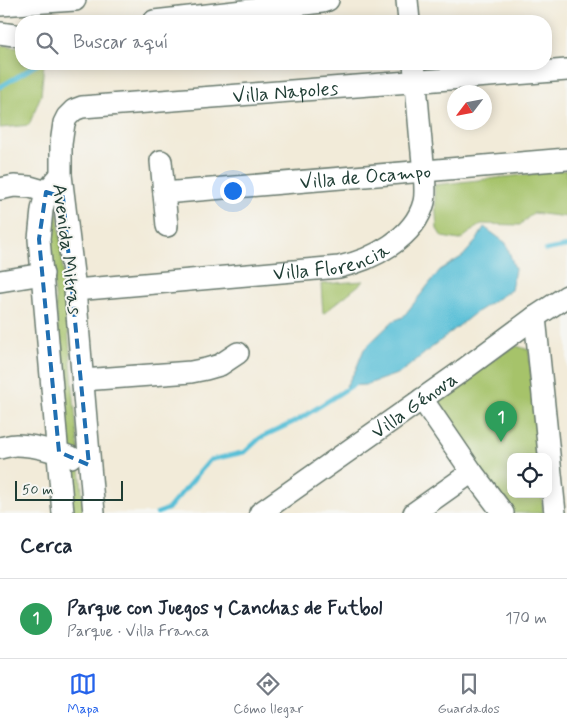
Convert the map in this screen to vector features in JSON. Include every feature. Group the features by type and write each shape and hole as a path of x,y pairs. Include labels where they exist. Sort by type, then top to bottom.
{"street":[{"path":"12,11 75,0"},
{"path":"207,15 328,0"},
{"path":"407,0 408,15"},
{"path":"0,33 15,35"},
{"name":"Villa Napoles","path":"61,175 61,144 64,123 67,116 74,110 82,107 414,73 567,70"},
{"name":"Villa Florencia","path":"75,290 339,268 368,259 401,237 412,226 418,218 424,201 424,172 414,73"},
{"name":"Villa de Ocampo","path":"164,193 567,159"},
{"path":"161,161 167,226"},
{"name":"Avenida Mitras","path":"61,175 55,195 42,210 40,238 63,513"},
{"path":"0,189 14,186 30,187 55,195"},
{"name":"Avenida Mitras","path":"55,195 75,290 94,513"},
{"path":"0,281 42,274"},
{"name":"Villa Génova","path":"260,513 567,296"},
{"path":"535,317 555,513"},
{"path":"83,380 191,372 220,365 238,353"},
{"path":"422,399 472,472 503,513"},
{"path":"0,448 15,445 34,447 58,452 89,465"},
{"path":"414,513 472,472"}],"highlighted area":[{"path":"46,192 63,197 89,465 59,452 39,239"}],"green space":[{"path":"0,45 15,46 15,70 43,70 41,95 29,125 0,128"},
{"path":"567,170 567,217 533,213 520,225 481,224 460,240 442,237 437,229 434,185"},
{"path":"48,213 58,213 84,513 73,513"},
{"path":"364,281 323,314 321,284"},
{"path":"517,346 529,350 538,453 507,453 507,498 542,498 543,513 508,513 432,402 504,352"}],"water":[{"path":"484,227 506,243 515,269 511,290 475,313 400,373 365,385 346,386 356,369 364,349 393,321 403,317 440,270 463,256 477,240"}],"waterway":[{"path":"0,87 28,70"},
{"path":"546,250 567,246"},
{"path":"157,513 168,509 210,460 245,452 260,438 298,420 356,383"}],"place":[{"name":"Parque con Juegos y Canchas de Futbol","path":"501,442"}]}
